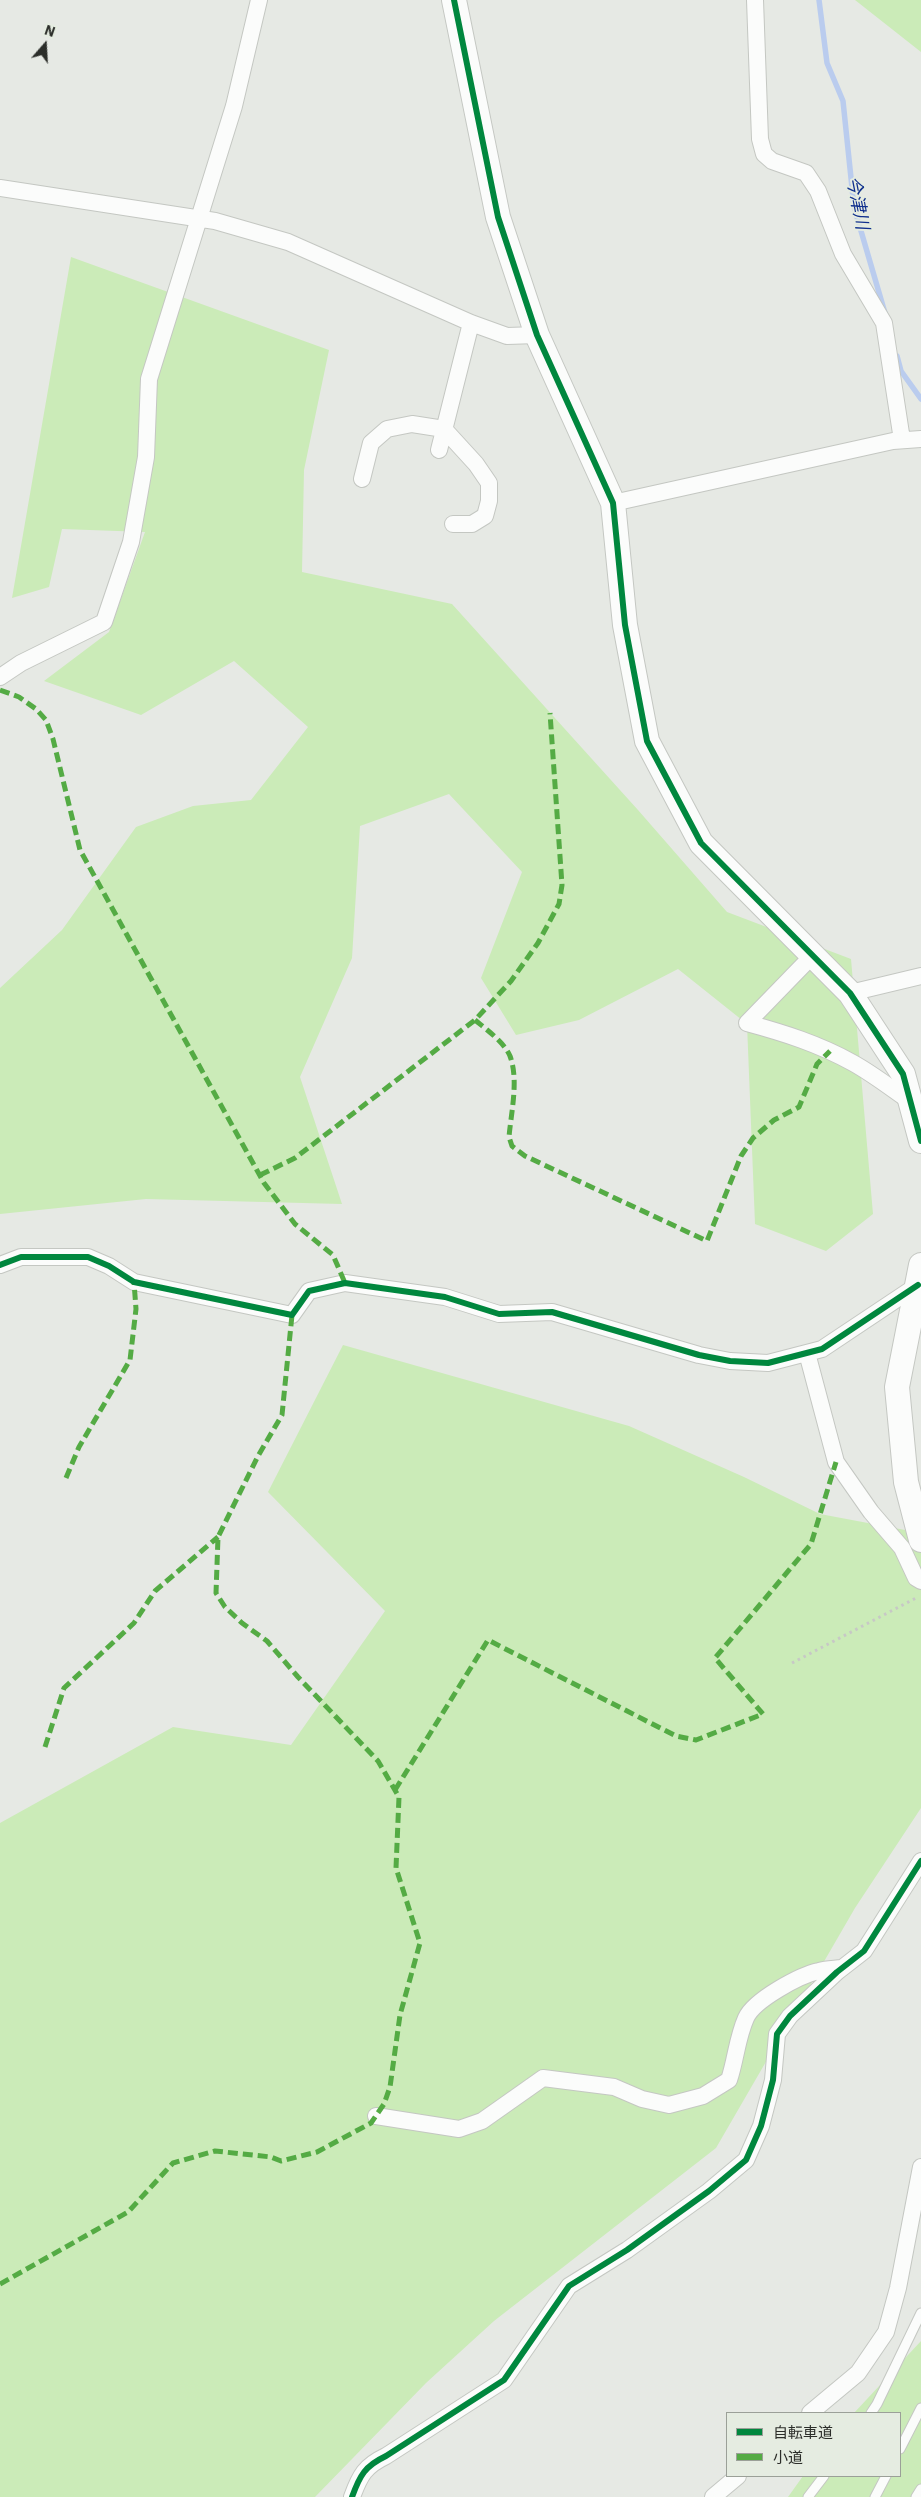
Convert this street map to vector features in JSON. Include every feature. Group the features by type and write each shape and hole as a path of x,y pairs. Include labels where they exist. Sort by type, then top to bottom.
{"street":[{"path":"0,677 21,663 104,622 131,542 146,457 148,379 234,106 259,0"},
{"path":"454,0 498,217 537,335 613,503 625,625 647,741 701,843 850,993 903,1074 921,1141"},
{"path":"756,0 760,140 764,154 772,161 806,173 818,191 843,254 884,323 902,440"},
{"path":"0,188 215,221 288,242 471,323 507,336 537,335"},
{"path":"439,450 471,323"},
{"path":"362,479 371,443 387,429 412,424 444,429 476,464 489,483 489,501 485,516 472,524 453,524"},
{"path":"613,503 902,440 921,439"},
{"path":"813,955 747,1024 801,1039 823,1048 854,1063 911,1102"},
{"path":"850,993 921,976"},
{"path":"0,1265 21,1257 88,1257 109,1266 134,1282 292,1314 309,1291 345,1283 445,1297 499,1314 552,1312 665,1346 730,1361 768,1362 822,1349 919,1275"},
{"path":"919,1275 897,1387 906,1482 921,1540"},
{"path":"807,1353 836,1462 871,1512 902,1548 916,1578 921,1581"},
{"path":"352,2497 358,2481 369,2463 386,2456 504,2380 569,2286 626,2250 709,2191 746,2160 761,2126 773,2080 777,2034 790,2016 842,1968 864,1951 921,1861"},
{"path":"376,2116 459,2129 482,2121 543,2078 614,2087 642,2099 669,2105 703,2096 729,2080 735,2062 736,2043 747,2015 773,1992 818,1971 842,1968"},
{"path":"811,2412 858,2372 886,2332 898,2288 921,2167"},
{"path":"713,2497 737,2477"}],"lane":[{"path":"872,2412 921,2313"},
{"path":"901,2447 921,2408"},
{"path":"808,2497 823,2477"},
{"path":"875,2497 885,2477"},
{"path":"916,2497 921,2489"}],"path":[{"path":"792,1664 921,1596"}],"green space":[{"path":"855,0 921,0 921,52"},
{"path":"71,257 329,350 304,470 302,572 452,604 638,810 727,912 851,959 873,1214 826,1251 755,1224 747,1024 678,969 579,1020 516,1035 481,978 522,872 449,794 360,826 352,958 300,1077 342,1204 146,1199 0,1214 0,988 62,930 136,827 193,806 251,800 308,727 234,661 141,715 44,681 109,632 145,532 62,529 49,587 12,598"},
{"path":"343,1345 629,1426 744,1477 820,1514 921,1533 921,1808 855,1908 716,2148 494,2321 426,2383 315,2497 0,2497 0,1823 173,1727 291,1745 385,1611 268,1492"},
{"path":"921,2341 921,2497 788,2497 802,2477 901,2477 901,2412 855,2412"}],"waterway":[{"name":"今津川","path":"819,0 827,63 843,101 854,207 885,313"},
{"name":"今津川","path":"897,356 901,371 921,399"}],"marked path":[{"path":"0,690 19,697 36,709 46,720 53,739 80,850 264,1183 295,1224 333,1255 345,1283"},
{"path":"260,1175 295,1158 475,1020 511,981 538,943 559,904 562,885 550,713"},
{"path":"475,1020 499,1041 510,1056 513,1065 513,1107 509,1137 512,1146 525,1156 707,1241 741,1156 753,1138 774,1120 799,1107 817,1064 830,1051"},
{"path":"66,1478 79,1447 130,1360 136,1309 134,1282"},
{"path":"0,2284 128,2212 173,2163 215,2151 271,2157 281,2161 317,2152 371,2123 384,2104 390,2087 400,2015 420,1943 396,1868 399,1797 378,1761 298,1677 267,1641 242,1623 225,1607 216,1593 218,1537 258,1456 282,1415 292,1315"},
{"path":"395,1790 488,1640 676,1736 696,1740 763,1714 715,1658 811,1544 836,1462"},
{"path":"45,1747 64,1688 134,1623 155,1591 218,1537"}],"cycle path":[{"path":"454,0 498,217 537,335 613,503 625,625 647,741 701,843 850,993 903,1074 921,1141"},
{"path":"0,1265 21,1257 88,1257 109,1266 134,1282 292,1315 309,1291 345,1283 445,1297 499,1314 552,1312 699,1355 730,1361 768,1363 822,1349 918,1285"},
{"path":"352,2497 364,2472 373,2464 504,2380 569,2286 627,2250 709,2191 746,2160 761,2126 773,2080 777,2034 790,2016 837,1972 864,1951 921,1861"}]}
